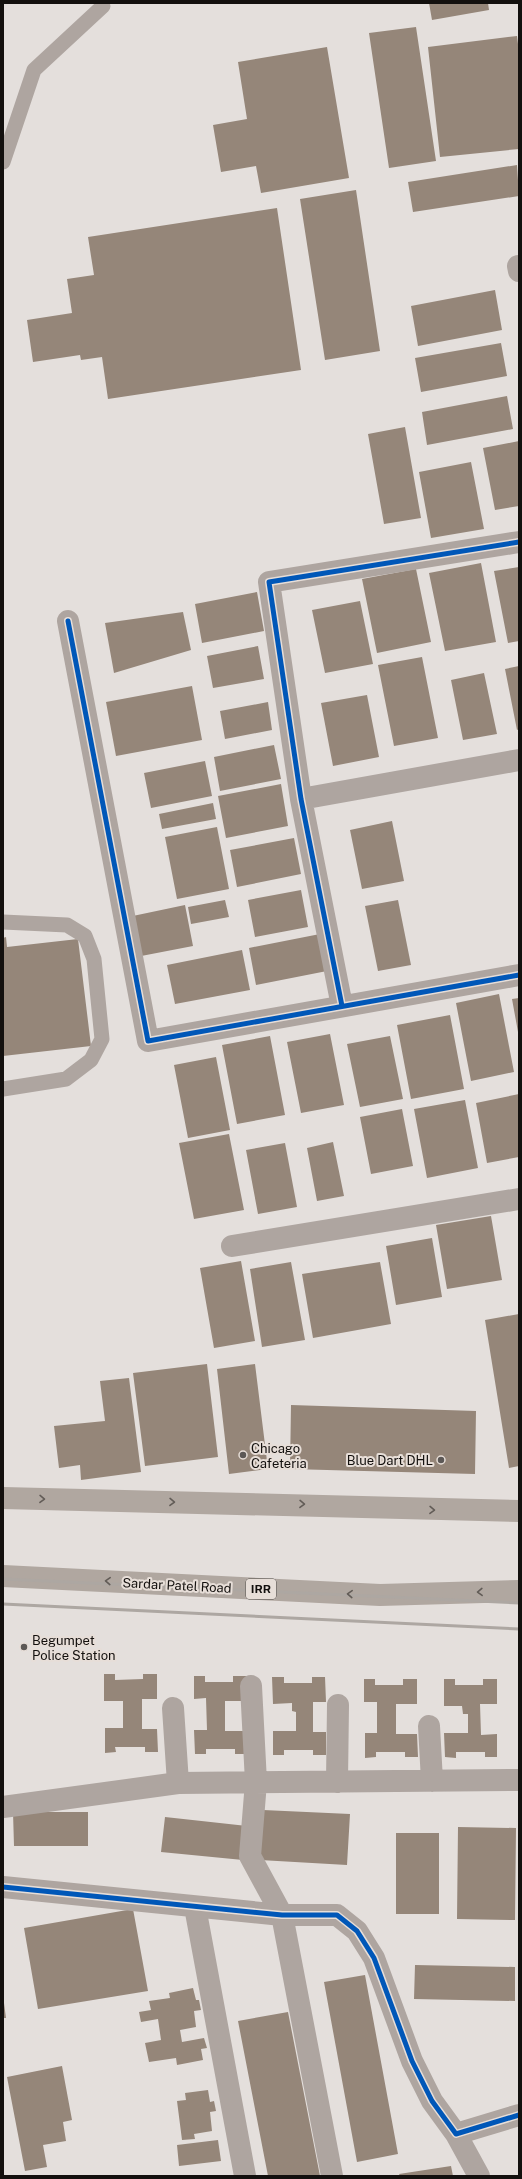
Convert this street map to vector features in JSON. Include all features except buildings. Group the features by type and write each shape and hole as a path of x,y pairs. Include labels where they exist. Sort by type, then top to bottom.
{"main road":[{"path":"3,1498 519,1511"},
{"name":"Sardar Patel Road","path":"3,1576 380,1595 519,1591"}],"street":[{"path":"342,1006 301,799 269,582 519,542"},
{"path":"68,621 148,1041 519,975"},
{"path":"301,799 519,760"},
{"path":"232,1246 519,1199"},
{"path":"251,1686 256,1782 250,1856 282,1915 332,2176"},
{"path":"337,1782 338,1705"},
{"path":"173,1708 178,1783"},
{"path":"429,1726 432,1781"},
{"path":"3,1807 178,1783 519,1780"},
{"path":"3,1887 282,1915 337,1915 357,1931 374,1958 412,2061 432,2101 456,2134 479,2176"},
{"path":"195,1907 245,2176"},
{"path":"456,2134 519,2115"}],"lane":[{"path":"3,162 34,70 103,6"},
{"path":"3,922 67,925 85,936 94,958 102,1039 92,1060 66,1079 3,1089"}],"railway":[{"path":"3,1579 519,1603"},
{"path":"3,1604 519,1629"}],"cycle path":[{"path":"342,1006 301,799 269,582 519,542"},
{"path":"68,621 148,1041 519,975"},
{"path":"3,1887 282,1915 337,1915 357,1931 374,1958 412,2061 432,2101 456,2134 519,2115"}],"place":[{"name":"Chicago Cafeteria","path":"243,1455"},
{"name":"Blue Dart DHL","path":"441,1460"},
{"name":"Begumpet Police Station","path":"24,1647"}]}
